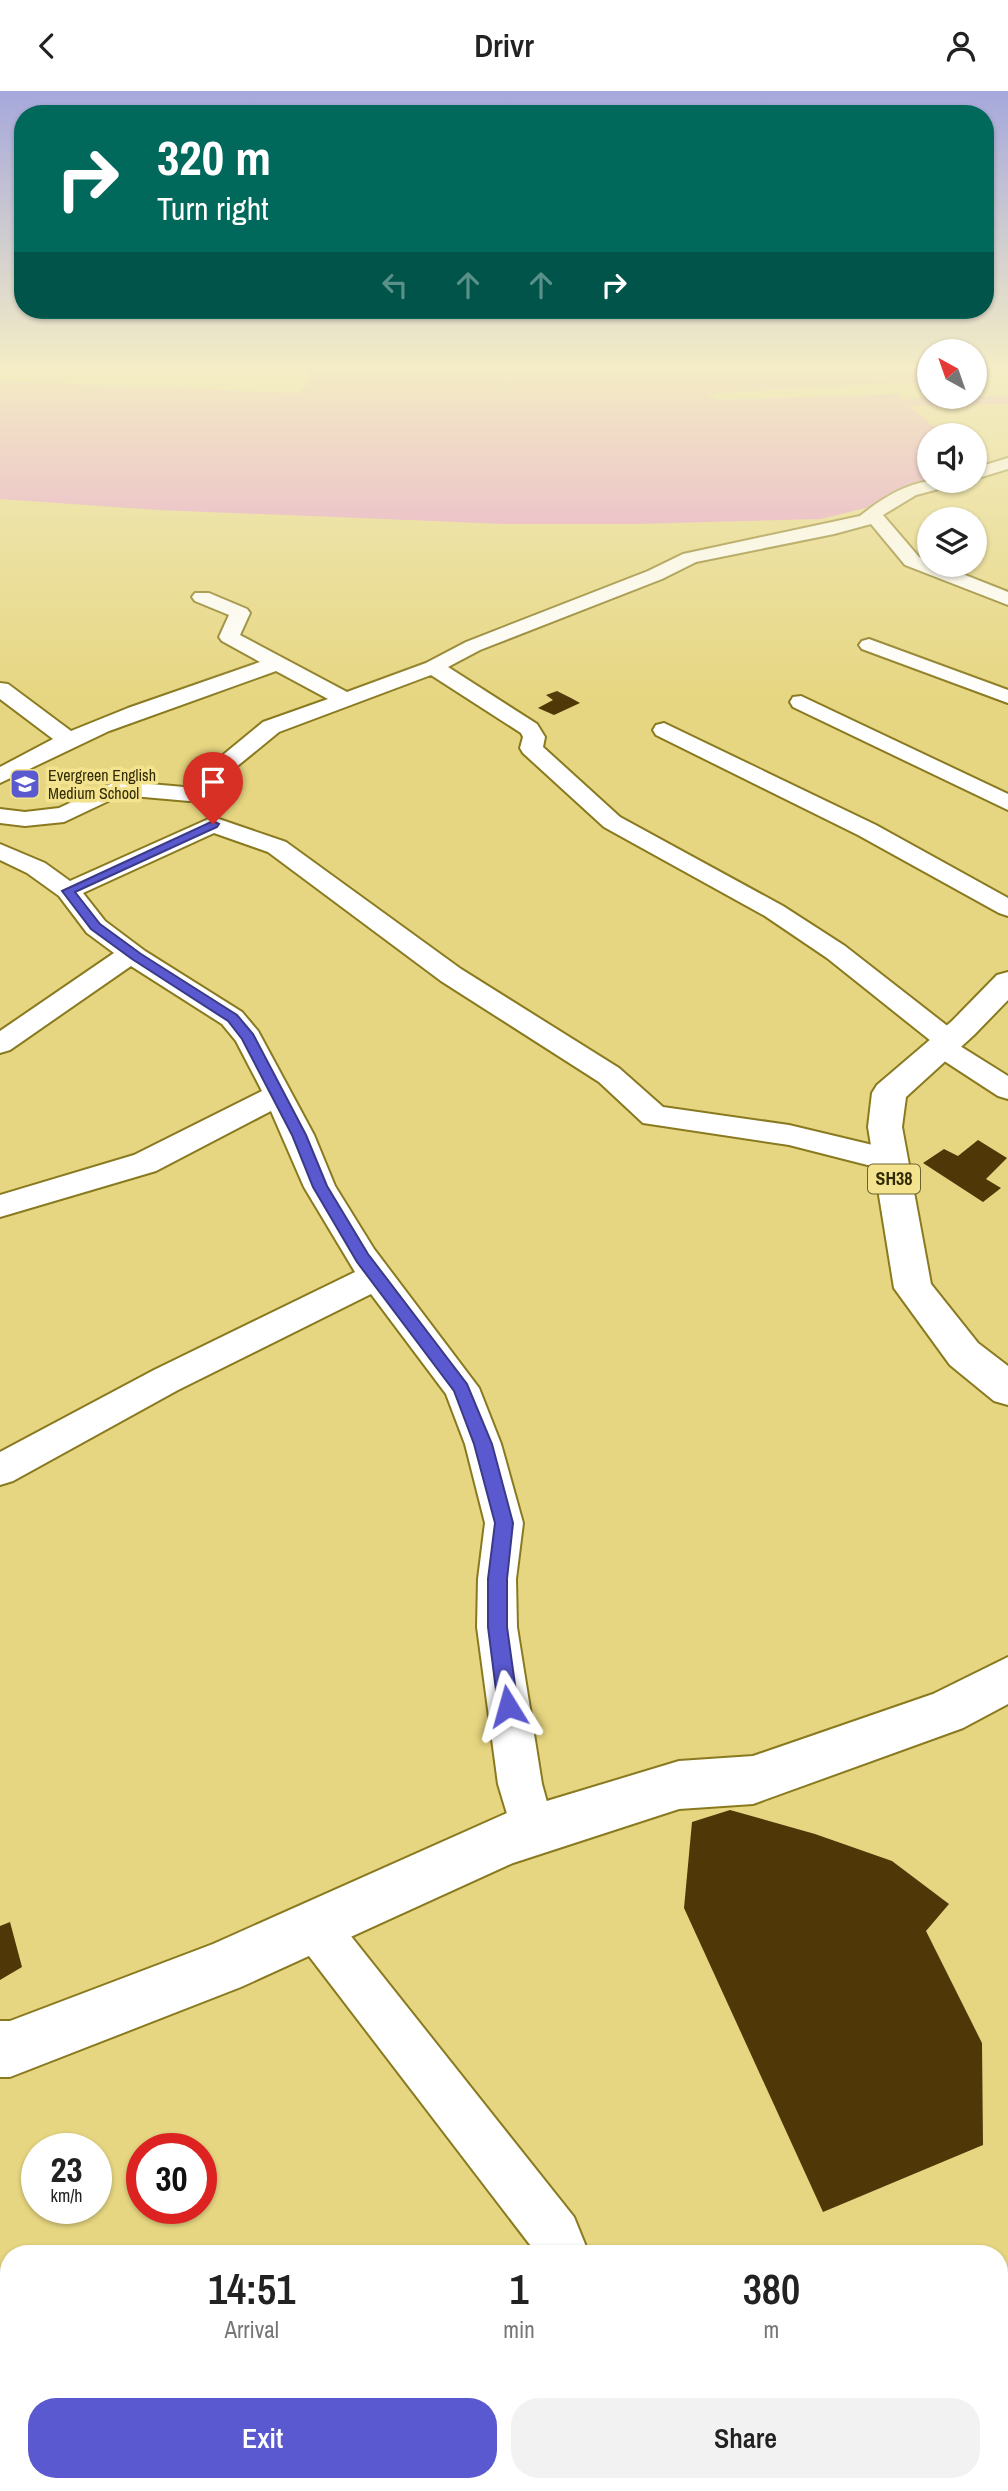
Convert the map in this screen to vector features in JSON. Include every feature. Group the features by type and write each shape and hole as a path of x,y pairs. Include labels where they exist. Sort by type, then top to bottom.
{"street":[{"path":"0,816 25,819 64,815 117,788 189,794 271,727 343,698 433,667 472,646 655,575 690,558 834,530 866,520 884,505 917,489"},
{"path":"873,516 912,561 1008,599"},
{"path":"202,597 240,613 229,637 343,698"},
{"path":"869,645 1008,697"},
{"path":"0,776 69,740 187,693 278,663"},
{"path":"433,667 529,729 534,737 531,748 612,822 774,911 836,952 946,1044 1008,1089"},
{"path":"0,689 69,740"},
{"path":"801,702 1008,803"},
{"path":"664,730 867,830 1008,908"},
{"path":"68,891 213,824 277,847 451,975 609,1075 654,1115 789,1135 891,1160"},
{"path":"0,851 36,868 68,891 96,927 232,1018 248,1037 320,1187 375,1277 461,1388 483,1444 504,1523 497,1579 497,1627 520,1784 533,1831"},
{"path":"0,1044 132,953"},
{"name":"SH38","path":"1008,982 946,1044 889,1093 885,1127 913,1288 964,1354 1008,1389"},
{"path":"0,1206 145,1163 278,1095"},
{"path":"0,1470 166,1380 375,1277"},
{"path":"0,2049 10,2049 222,1968 485,1847 679,1785 753,1780 946,1712 1008,1679"},
{"path":"315,1927 556,2235 560,2245"}],"shaded area":[{"path":"0,479 917,479 917,493 926,493 821,519 635,524 506,524 158,510 0,499"}],"building":[{"path":"557,691 580,703 554,715 538,708 553,700 546,695"},
{"path":"978,1140 1007,1158 986,1179 1001,1188 983,1202 923,1163 944,1149 958,1156"},
{"path":"730,1810 815,1834 892,1861 949,1904 926,1931 982,2043 983,2145 823,2212 684,1908 692,1822"},
{"path":"10,1922 22,1967 0,1980 0,1926"}],"place":[{"name":"Evergreen English Medium School","path":"25,784"}],"route":[{"path":"213,824 68,891 96,927 136,957 232,1018 248,1037 299,1135 320,1187 362,1258 461,1388 483,1444 504,1523 497,1579 497,1627 508,1706"}]}
